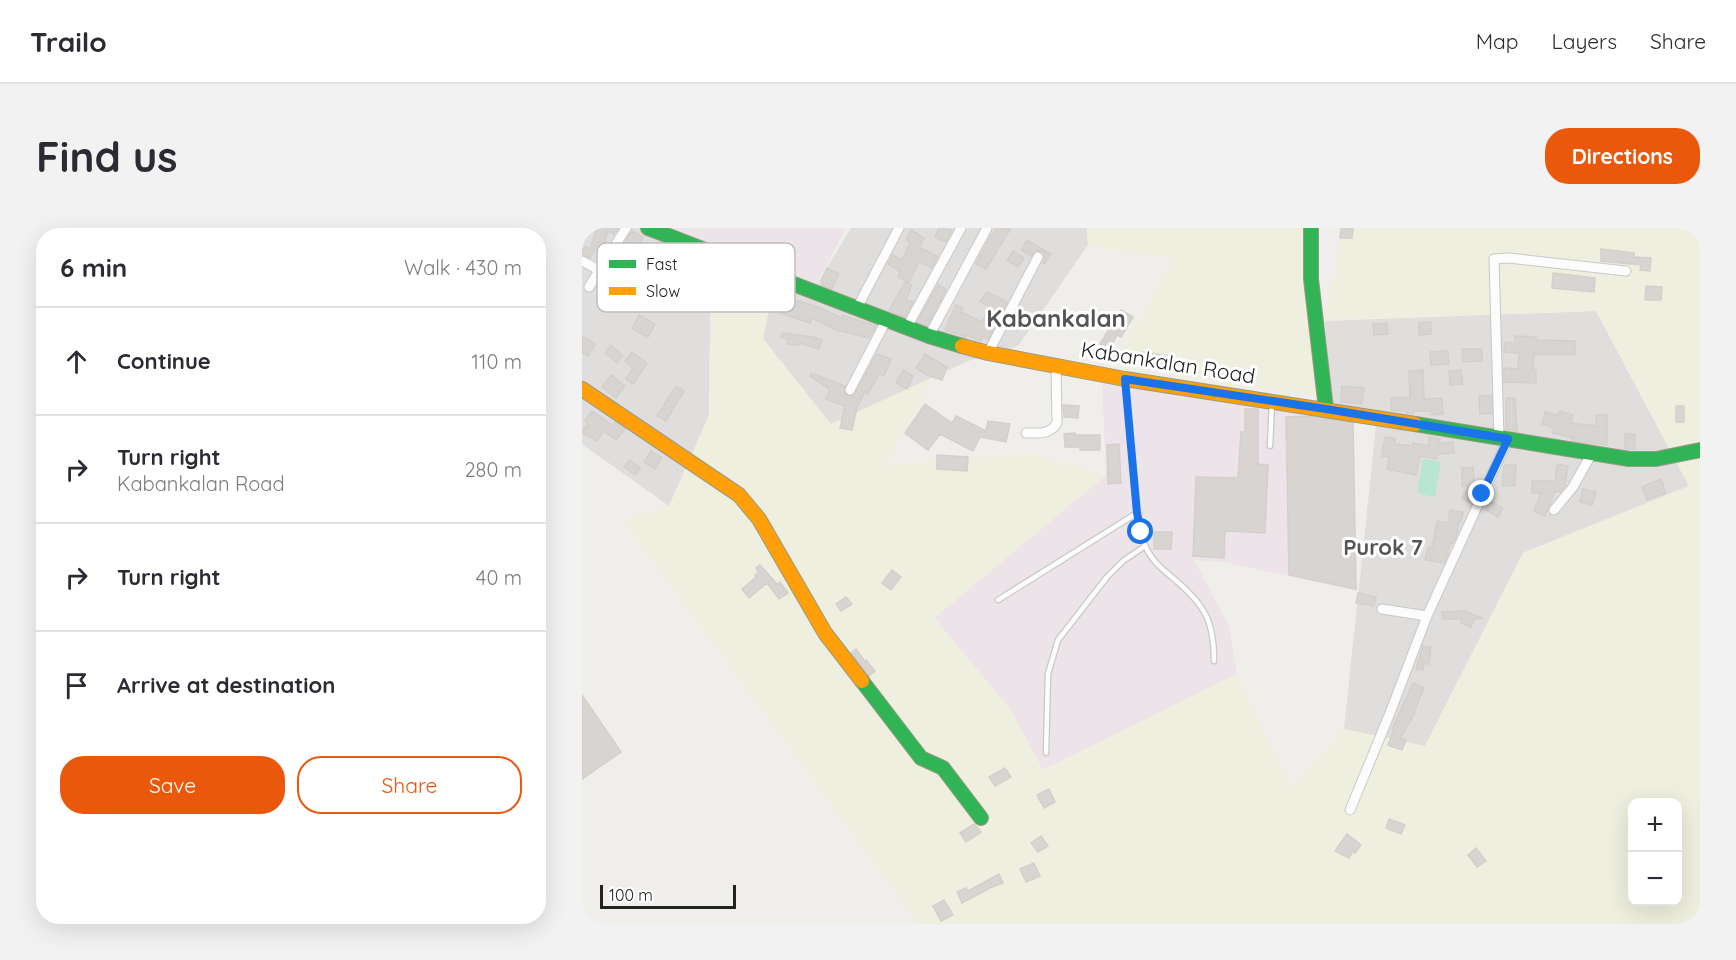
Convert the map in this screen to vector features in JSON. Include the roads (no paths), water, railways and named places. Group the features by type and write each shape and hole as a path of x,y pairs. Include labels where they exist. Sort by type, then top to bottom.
{"street":[{"path":"616,243 626,228"},
{"name":"Kabankalan Road","path":"648,228 687,243"},
{"path":"857,308 899,228"},
{"path":"907,327 961,228"},
{"path":"929,336 987,228"},
{"path":"1311,228 1311,279 1326,409"},
{"path":"988,353 1038,257"},
{"path":"1350,810 1427,616 1504,438 1494,259 1509,258 1626,271"},
{"path":"582,261 597,269"},
{"path":"589,287 597,273"},
{"name":"Kabankalan Road","path":"795,284 929,336 988,353 1125,379 1326,409 1629,459 1672,457 1700,450"},
{"path":"850,390 887,320"},
{"path":"1026,433 1043,433 1057,423 1056,366"},
{"path":"582,389 739,495 750,506 825,633 921,758 943,768 981,818"},
{"path":"1554,510 1573,487 1592,453"},
{"path":"1382,609 1427,616"}],"lane":[{"path":"1125,379 1137,513 1145,546 1160,568 1181,585 1210,621 1214,636 1214,661"},
{"path":"1270,446 1272,401"},
{"path":"998,600 1137,513"},
{"path":"1046,753 1048,674 1058,640 1107,577 1123,561 1145,546"}],"district":[{"name":"Kabankalan","path":"1056,319"},
{"name":"Purok 7","path":"1383,547"}]}
